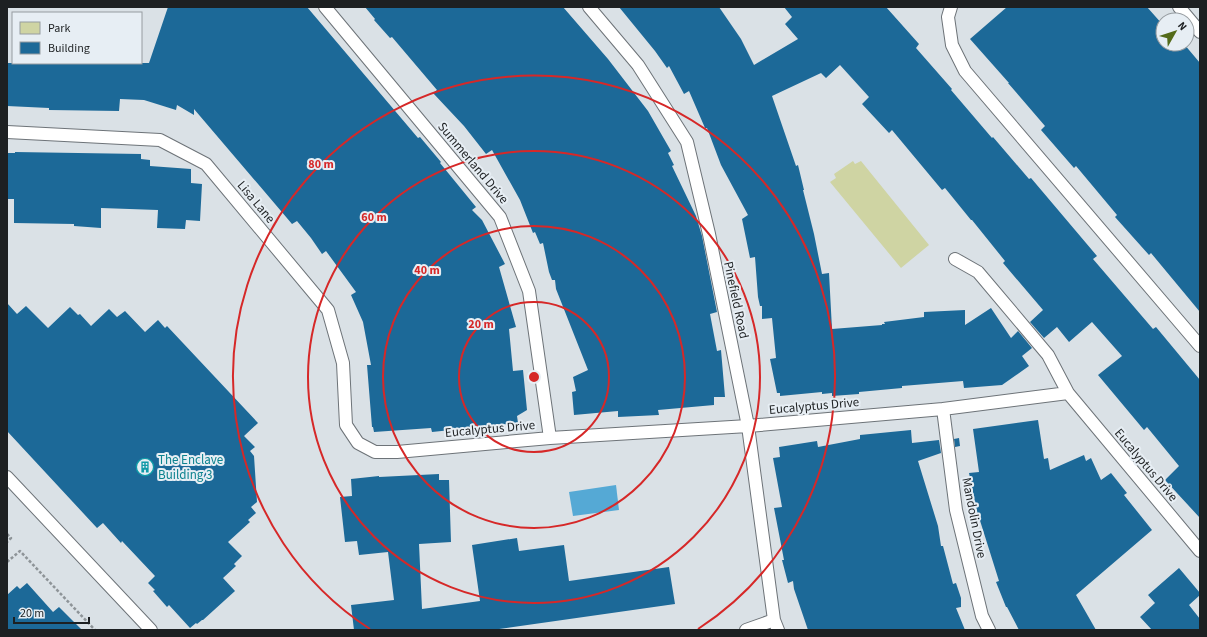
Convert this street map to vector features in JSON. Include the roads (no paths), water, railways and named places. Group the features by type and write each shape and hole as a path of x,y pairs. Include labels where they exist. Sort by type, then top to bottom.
{"lane":[{"name":"Summerland Drive","path":"325,7 500,217 529,292 550,438"},
{"name":"Pinefield Road","path":"589,7 638,65 687,142 709,234 748,426 776,625"},
{"path":"951,7 948,18 952,45 965,71 1200,346"},
{"path":"1178,7 1200,32"},
{"name":"Lisa Lane","path":"7,132 160,140 206,164 328,310 343,364 346,425 358,443"},
{"path":"954,259 978,272 1048,355 1068,393"},
{"name":"Eucalyptus Drive","path":"358,443 375,452 397,452 550,438 748,426 943,409 1068,393 1200,551"},
{"name":"Mandolin Drive","path":"943,409 956,510 982,616 989,630"},
{"path":"7,477 151,630"},
{"path":"746,630 776,625"}],"water":[{"path":"616,485 619,510 573,516 569,492"}],"place":[{"name":"The Enclave Building 3","path":"145,467"}]}
